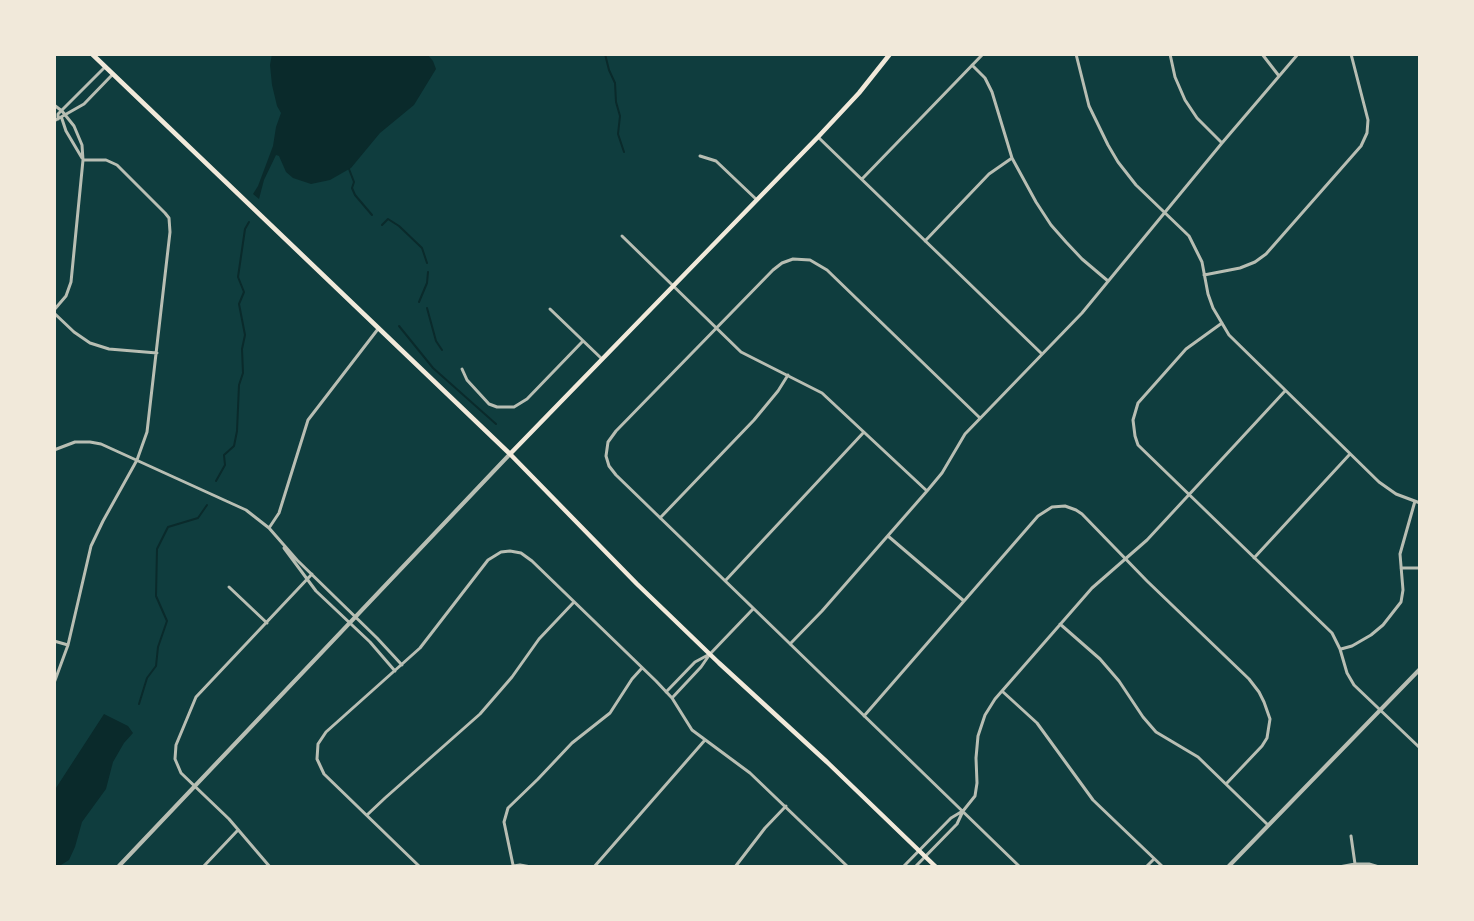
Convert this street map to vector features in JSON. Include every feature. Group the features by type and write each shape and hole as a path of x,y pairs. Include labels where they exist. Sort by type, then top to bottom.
{"main road":[{"path":"92,54 510,454 637,584 936,867"},
{"path":"510,454 818,137 859,93 890,54"}],"street":[{"path":"862,179 983,54"},
{"path":"1076,54 1089,106 1107,145 1136,185 1189,236 1197,250 1208,294 1222,323 1238,346 1387,489 1418,502 1400,554 1403,590 1401,602 1371,635 1352,646 1340,649"},
{"path":"1170,54 1175,77 1185,100 1197,118 1222,143"},
{"path":"1262,54 1279,76"},
{"path":"790,644 827,606 927,491 961,439 1082,313 1298,54"},
{"path":"1204,275 1240,268 1256,262 1266,254 1361,146 1367,133 1368,120 1351,54"},
{"path":"972,65 985,78 992,92 1012,158 1036,202 1051,225 1082,259 1108,281"},
{"path":"60,115 105,67"},
{"path":"60,115 84,104 113,74"},
{"path":"54,105 83,160"},
{"path":"60,115 78,134 83,160 71,282 66,296 54,312 74,332 90,343 109,349 158,353"},
{"path":"818,137 1042,354"},
{"path":"700,156 716,161 756,200"},
{"path":"925,241 989,174 1012,158"},
{"path":"54,683 68,645 91,546 102,521 137,460 146,438 171,232 169,218 117,165 106,160 83,160"},
{"path":"622,236 741,352 822,393 927,491"},
{"path":"980,418 827,270 810,260 793,259 782,262 773,270 616,431 608,442 606,456 612,471 1020,867"},
{"path":"550,309 602,359"},
{"path":"1222,323 1186,348 1138,403 1133,420 1138,445 1332,633 1354,685 1420,748"},
{"path":"268,528 279,513 308,420 378,329"},
{"path":"462,369 467,381 489,404 514,408 527,399 583,341"},
{"path":"660,518 754,420 788,375"},
{"path":"915,867 957,824 963,811 972,801 977,790 976,750 982,722 988,709 1092,588 1147,540 1285,391"},
{"path":"725,581 864,432"},
{"path":"54,450 75,442 90,442 108,446 255,516 402,665"},
{"path":"118,867 510,454"},
{"path":"1254,558 1350,454"},
{"path":"864,716 1038,516 1052,507 1065,506 1076,510 1249,679 1264,702 1270,719 1269,733 1265,742 1226,784"},
{"path":"888,536 964,602"},
{"path":"277,538 307,580 395,671"},
{"path":"420,867 324,774 316,754 322,736 428,639 489,560 501,552 510,551 527,557 672,698 688,726 750,772 848,867"},
{"path":"1401,568 1420,568"},
{"path":"270,867 238,830 181,774 175,759 176,745 196,698 312,574"},
{"path":"230,587 267,623"},
{"path":"367,815 480,714 512,677 539,639 574,602"},
{"path":"672,698 753,609"},
{"path":"1060,624 1100,659 1156,732 1193,754 1268,825"},
{"path":"54,641 68,645"},
{"path":"666,692 695,662 710,654"},
{"path":"513,865 504,822 508,808 572,743 604,718 642,668"},
{"path":"1228,867 1420,669"},
{"path":"1002,691 1037,723 1093,800 1163,867"},
{"path":"594,867 705,740"},
{"path":"735,867 765,828 786,806"},
{"path":"903,867 951,818 963,811"},
{"path":"203,867 238,830"},
{"path":"1351,836 1355,864"},
{"path":"1146,867 1154,859"},
{"path":"1339,867 1355,864 1379,867"},
{"path":"507,867 513,865 531,867"}],"water":[{"path":"272,54 427,54 436,69 414,105 380,133 351,168 330,180 311,184 293,178 286,172 279,156 276,155 264,180 259,199 253,194 273,146 281,113 272,85 270,65"},
{"path":"104,714 128,726 133,733 113,762 106,789 82,822 69,860 54,866 54,791"}],"waterway":[{"path":"605,54 615,83 616,102 620,116 618,134 624,152"},
{"path":"349,169 354,182 352,188 355,195 372,215"},
{"path":"382,225 388,219 399,226 422,248 427,263"},
{"path":"216,481 225,465 224,455 234,446 237,431 239,385 243,373 242,349 245,335 239,304 244,292 238,277 245,229 249,222"},
{"path":"419,302 427,283 428,272"},
{"path":"427,308 436,341 442,350"},
{"path":"399,326 433,368 496,424"},
{"path":"139,704 147,678 156,666 158,647 167,621 156,596 157,549 168,527 198,518 207,505"}]}
